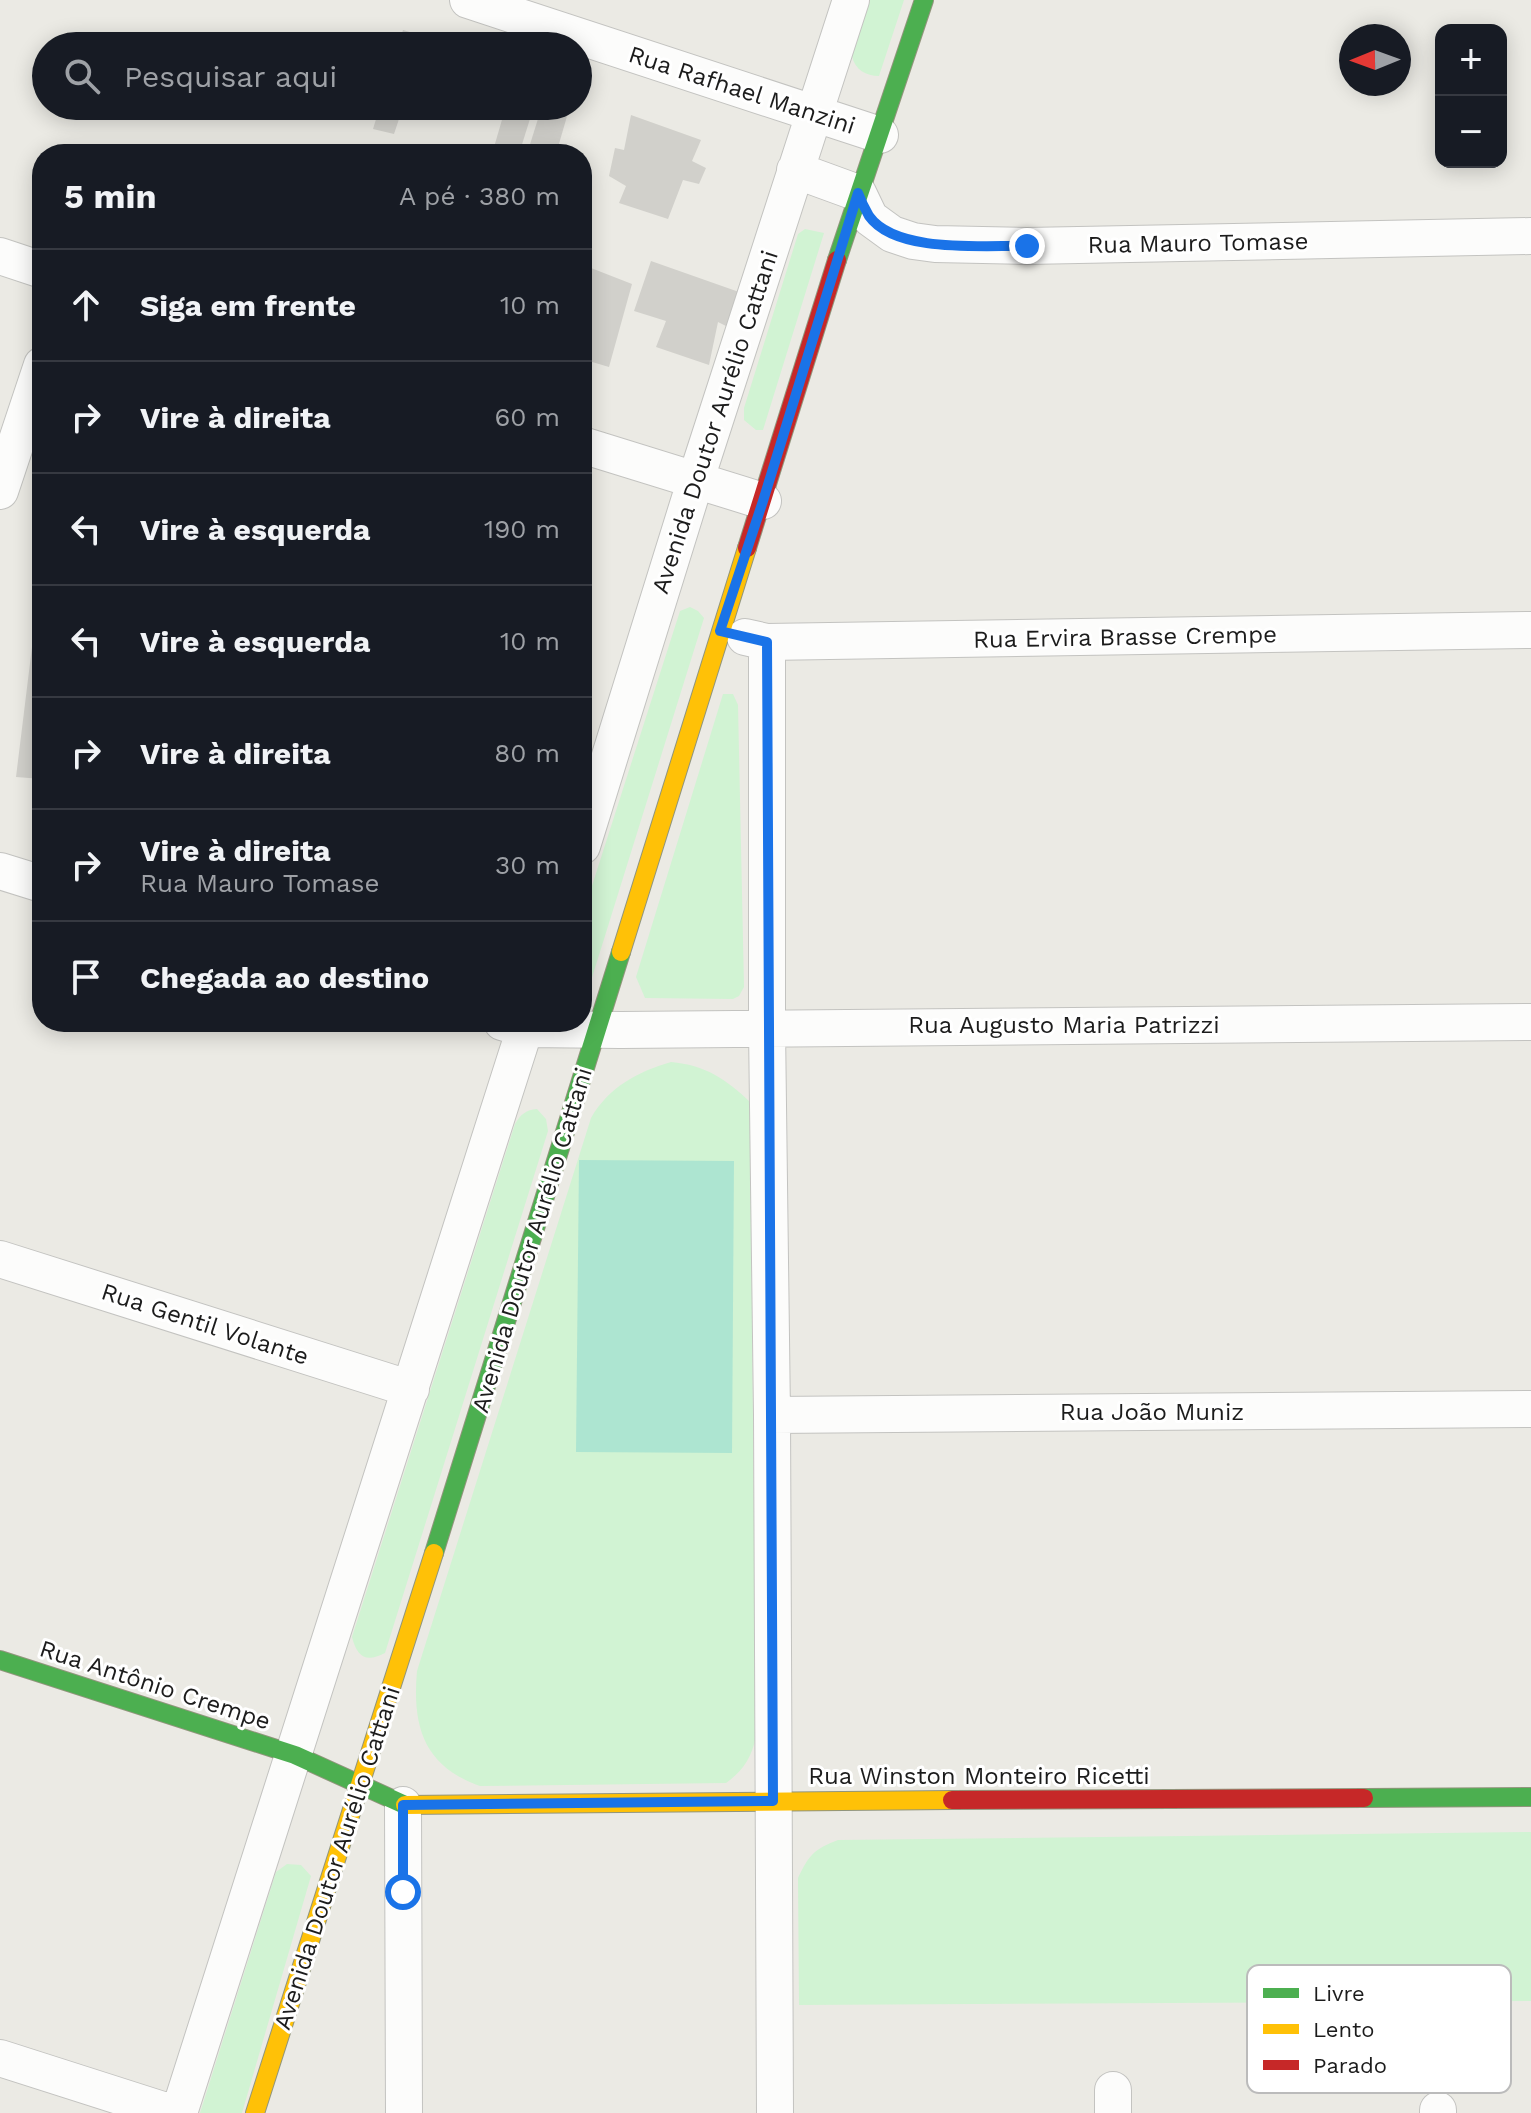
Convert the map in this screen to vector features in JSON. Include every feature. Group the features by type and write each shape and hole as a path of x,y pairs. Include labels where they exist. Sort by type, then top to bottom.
{"street":[{"name":"Rua Rafhael Manzini","path":"468,0 565,32"},
{"name":"Avenida Doutor Aurélio Cattani","path":"592,814 695,482 851,0"},
{"name":"Avenida Doutor Aurélio Cattani","path":"255,2113 361,1786 858,193 924,0"},
{"name":"Rua Rafhael Manzini","path":"592,41 880,135"},
{"path":"795,170 858,193"},
{"name":"Rua Mauro Tomase","path":"858,193 870,218 892,234 935,244 1027,246 1531,236"},
{"path":"0,256 32,267"},
{"path":"0,491 32,395"},
{"path":"592,448 763,501"},
{"name":"Rua Ervira Brasse Crempe","path":"720,631 767,642 1531,630"},
{"path":"767,642 775,2113"},
{"path":"0,871 32,881"},
{"name":"Rua Augusto Maria Patrizzi","path":"592,1030 1531,1022"},
{"path":"179,2113 411,1389 516,1032"},
{"name":"Rua Gentil Volante","path":"0,1259 411,1389"},
{"name":"Rua João Muniz","path":"772,1415 1531,1409"},
{"name":"Rua Antônio Crempe","path":"0,1660 295,1755"},
{"name":"Rua Winston Monteiro Ricetti","path":"295,1755 403,1805 1531,1797"},
{"path":"403,1805 404,2113"},
{"path":"0,2058 172,2113"}],"green space":[{"path":"870,0 904,0 879,76 862,71 852,56"},
{"path":"805,229 824,233 763,430 756,430 744,420 744,408 798,234"},
{"path":"690,607 704,618 592,978 592,886 680,611"},
{"path":"723,694 733,694 738,705 744,987 733,999 645,998 636,977"},
{"path":"671,1062 714,1074 750,1102 756,1737 746,1763 726,1783 480,1786 446,1767 434,1756 426,1742 417,1710 417,1671 591,1118 606,1098 625,1082"},
{"path":"537,1109 546,1119 548,1131 385,1653 368,1658 360,1653 352,1637 515,1124 524,1113"},
{"path":"579,1160 734,1161 732,1453 576,1452"},
{"path":"1531,1832 1531,2001 1511,2001 1511,1965 1247,1965 1247,2003 799,2005 798,1878 813,1854 838,1840"},
{"path":"287,1864 301,1865 311,1876 242,2113 200,2113 276,1872"}],"building":[{"path":"631,115 701,140 692,161 706,168 699,184 683,180 668,219 619,203 626,186 609,176 615,148 624,150"},
{"path":"376,120 399,120 394,134 373,129"},
{"path":"502,120 530,120 522,144 495,144"},
{"path":"538,120 566,120 559,144 530,144"},
{"path":"651,261 739,292 730,328 718,322 709,365 656,347 666,321 634,311"},
{"path":"592,268 632,284 609,367 592,362"},
{"path":"32,647 32,778 16,777"}],"traffic: fast":[{"path":"837,260 924,0"},
{"path":"434,1553 621,952"},
{"path":"0,1660 295,1755 405,1805"},
{"path":"1364,1798 1531,1797"}],"traffic: slow":[{"path":"621,952 747,548"},
{"path":"255,2113 434,1553"},
{"path":"405,1805 952,1800"}],"traffic: jam":[{"path":"747,548 837,260"},
{"path":"952,1800 1364,1798"}],"route":[{"path":"403,1892 403,1805 773,1801 767,642 720,631 858,193 870,218 892,234 913,241 1027,246"}]}
